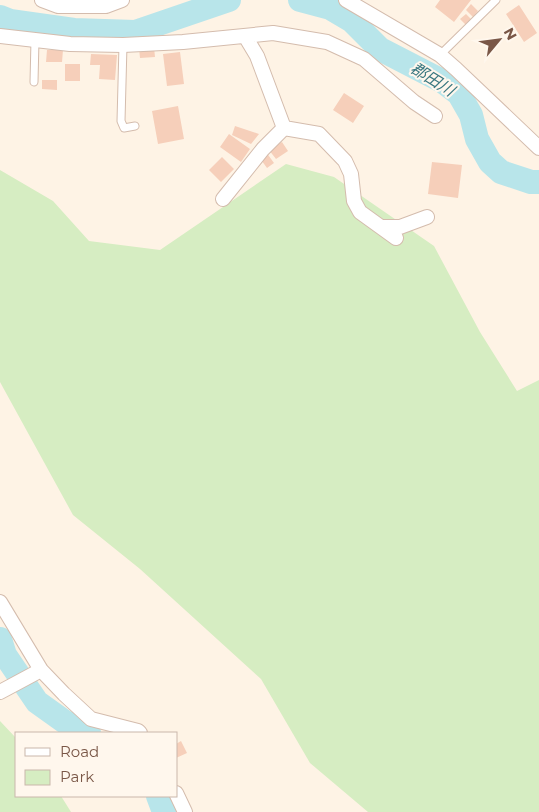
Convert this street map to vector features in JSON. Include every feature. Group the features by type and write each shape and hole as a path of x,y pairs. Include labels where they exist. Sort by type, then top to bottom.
{"street":[{"path":"42,0 58,6 106,6 122,0"},
{"path":"346,0 440,55 539,148"},
{"path":"0,36 70,44 124,45 183,42 273,33 327,42 364,59 414,102 435,116"},
{"path":"245,36 257,56 284,128"},
{"path":"223,199 263,148 284,128"},
{"path":"284,128 319,134 345,161 351,174 354,201 360,212 396,238"},
{"path":"381,227 400,227 427,217"},
{"path":"0,602 41,670 64,694 91,719 138,732"},
{"path":"0,692 41,670"},
{"path":"178,797 185,812"}],"lane":[{"path":"440,55 496,0"},
{"path":"34,82 35,40"},
{"path":"124,45 121,121 124,128 135,126"}],"green space":[{"path":"286,164 334,177 434,246 480,332 517,391 539,380 539,812 368,812 310,763 261,679 140,569 73,515 0,382 0,170 53,201 89,241 160,250"},
{"path":"0,721 15,737 15,797 62,797 71,812 0,812"}],"building":[{"path":"440,0 471,0 454,22 435,7"},
{"path":"471,4 478,11 473,17 466,10"},
{"path":"519,5 537,33 524,42 506,14"},
{"path":"466,14 471,19 466,25 460,19"},
{"path":"154,47 155,57 140,58 139,48"},
{"path":"47,50 63,50 62,62 46,62"},
{"path":"180,52 184,84 167,86 163,54"},
{"path":"91,54 117,55 115,80 99,79 100,65 90,65"},
{"path":"65,64 80,64 80,81 65,81"},
{"path":"42,80 57,80 57,90 42,89"},
{"path":"344,93 364,106 353,123 333,110"},
{"path":"178,106 184,139 158,144 152,111"},
{"path":"235,126 259,134 251,144 232,135"},
{"path":"229,134 250,149 241,162 220,147"},
{"path":"282,142 288,151 276,159 269,150"},
{"path":"266,152 274,163 267,168 259,157"},
{"path":"222,157 234,169 221,182 209,170"},
{"path":"432,162 462,165 458,198 428,194"},
{"path":"181,741 187,753 178,757 178,743"}],"waterway":[{"name":"郡田川","path":"0,17 10,21 74,30 135,32 229,0"},
{"name":"郡田川","path":"300,0 330,8 352,21 380,49 442,81 459,94 471,115 477,139 490,162 501,172 531,182 539,182"},
{"path":"0,639 5,655 37,702 65,722 87,732"},
{"path":"158,797 164,812"}]}
